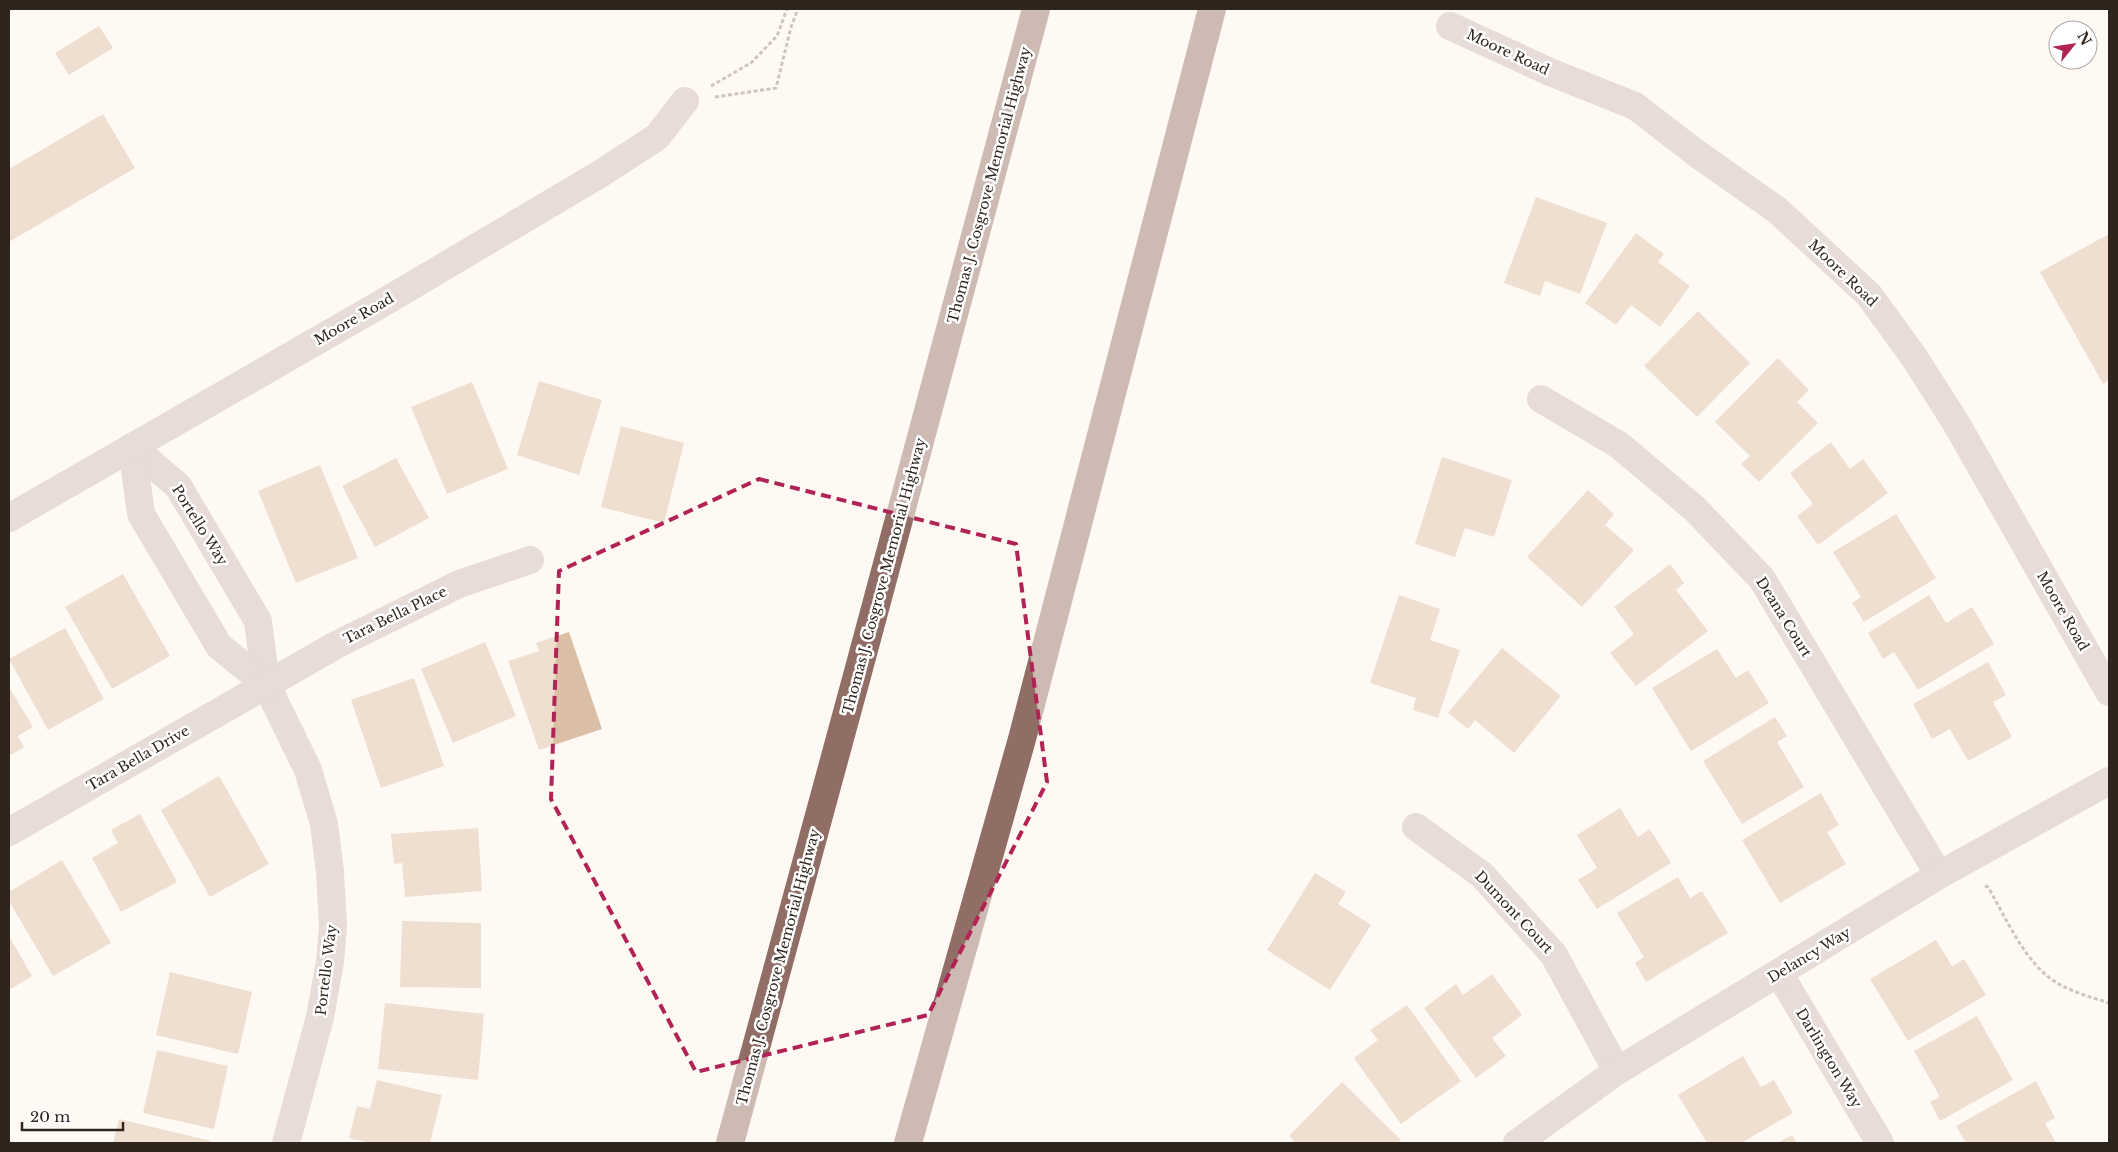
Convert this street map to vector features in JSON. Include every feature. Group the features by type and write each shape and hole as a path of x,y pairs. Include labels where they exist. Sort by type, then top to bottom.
{"highway":[{"name":"Thomas J. Cosgrove Memorial Highway","path":"730,1143 864,653 1036,9"},
{"path":"908,1143 1022,739 1212,9"}],"street":[{"name":"Moore Road","path":"1450,26 1550,72 1635,106 1696,153 1777,210 1869,295 1914,357 1956,423 2109,692"},
{"name":"Moore Road","path":"9,518 386,301 600,174 657,136 685,101"},
{"name":"Deana Court","path":"1541,398 1619,445 1695,509 1762,579 1939,875"},
{"name":"Portello Way","path":"132,447 142,514 219,646 266,684"},
{"name":"Portello Way","path":"132,447 178,486 258,620 266,684 308,770 324,824 330,872 333,926 330,962 320,1017 286,1143"},
{"name":"Tara Bella Place","path":"266,684 336,645 459,584 530,560"},
{"name":"Tara Bella Drive","path":"9,832 266,684"},
{"name":"Delancy Way","path":"1518,1143 1617,1070 1939,875 2109,781"},
{"name":"Dumont Court","path":"1416,827 1482,875 1554,955 1617,1070"},
{"name":"Darlington Way","path":"1779,973 1880,1143"}],"path":[{"path":"685,101 751,63 777,36 787,9"},
{"path":"685,101 776,88 798,9"},
{"path":"1939,875 1988,887 2024,950 2046,975 2071,990 2109,1003"}],"highlighted area":[{"path":"759,479 1016,544 1047,782 928,1015 696,1072 551,799 559,571"}],"building":[{"path":"99,26 113,48 69,75 55,53"},
{"path":"103,114 135,168 9,242 9,169"},
{"path":"1536,197 1607,223 1580,294 1545,281 1540,296 1504,283"},
{"path":"1636,233 1664,254 1658,262 1690,286 1660,327 1631,305 1616,325 1585,303"},
{"path":"2109,234 2109,380 2103,384 2040,272"},
{"path":"1698,311 1750,363 1697,417 1644,366"},
{"path":"1778,358 1809,390 1797,402 1818,423 1759,482 1741,464 1750,456 1715,422"},
{"path":"539,381 602,400 579,475 517,455"},
{"path":"472,382 508,469 447,494 411,407"},
{"path":"621,426 684,443 664,523 601,507"},
{"path":"1831,442 1850,469 1863,459 1888,493 1818,545 1797,516 1813,504 1790,473"},
{"path":"1442,457 1512,480 1494,537 1465,528 1455,557 1415,544"},
{"path":"396,458 429,518 375,547 342,486"},
{"path":"320,465 358,558 296,583 258,491"},
{"path":"1588,490 1614,514 1605,525 1634,550 1582,607 1527,557"},
{"path":"1896,514 1936,578 1864,622 1852,603 1861,597 1833,552"},
{"path":"1670,564 1684,583 1676,590 1708,631 1636,686 1610,653 1634,634 1614,607"},
{"path":"123,574 170,656 112,689 65,607"},
{"path":"1399,595 1440,609 1430,640 1460,650 1438,718 1413,710 1416,698 1370,683"},
{"path":"1929,595 1946,623 1972,607 1994,644 1918,690 1894,652 1883,659 1868,633"},
{"path":"65,628 104,699 48,730 9,659"},
{"path":"569,632 602,729 539,750 508,661 539,651 536,643"},
{"path":"485,642 516,716 453,743 421,669"},
{"path":"1502,648 1561,696 1514,753 1475,720 1468,729 1448,713"},
{"path":"1717,649 1736,678 1748,670 1769,703 1691,751 1652,688"},
{"path":"1988,662 2006,695 1993,702 2012,737 1968,761 1950,729 1932,739 1913,704"},
{"path":"414,678 444,766 381,788 351,700"},
{"path":"9,687 33,727 18,736 24,747 9,756"},
{"path":"1775,717 1787,736 1777,742 1804,787 1742,824 1703,761"},
{"path":"219,776 269,864 210,897 161,810"},
{"path":"1821,793 1839,825 1827,832 1846,864 1780,903 1742,840"},
{"path":"1620,808 1638,837 1650,829 1671,863 1597,909 1578,880 1597,868 1577,835"},
{"path":"140,814 177,882 121,912 92,858 118,843 111,830"},
{"path":"478,828 482,891 405,897 402,863 394,864 391,834"},
{"path":"62,860 111,943 53,976 9,901 9,892"},
{"path":"1315,873 1346,892 1338,904 1371,925 1330,990 1267,950"},
{"path":"1678,877 1690,898 1702,891 1728,933 1646,982 1635,963 1644,957 1617,913"},
{"path":"402,921 481,923 481,988 400,987"},
{"path":"9,936 32,976 9,990"},
{"path":"1936,940 1952,966 1964,959 1986,995 1908,1041 1870,979"},
{"path":"170,972 252,992 238,1054 156,1035"},
{"path":"1492,974 1522,1015 1492,1038 1506,1056 1476,1078 1424,1008 1456,984 1463,995"},
{"path":"385,1003 484,1014 478,1080 378,1069"},
{"path":"1407,1005 1461,1081 1401,1124 1354,1058 1378,1040 1370,1030"},
{"path":"1977,1016 2013,1080 1940,1121 1930,1102 1940,1097 1914,1051"},
{"path":"157,1050 228,1066 214,1129 143,1113"},
{"path":"1743,1056 1761,1087 1774,1080 1793,1113 1741,1143 1707,1143 1678,1095"},
{"path":"377,1080 442,1095 430,1143 371,1143 349,1138 357,1106 370,1109"},
{"path":"2036,1081 2055,1118 2045,1123 2056,1143 1966,1143 1956,1126"},
{"path":"1342,1082 1401,1140 1398,1143 1296,1143 1289,1136"},
{"path":"119,1119 211,1141 210,1143 113,1143"},
{"path":"1792,1135 1797,1143 1777,1143"}]}
